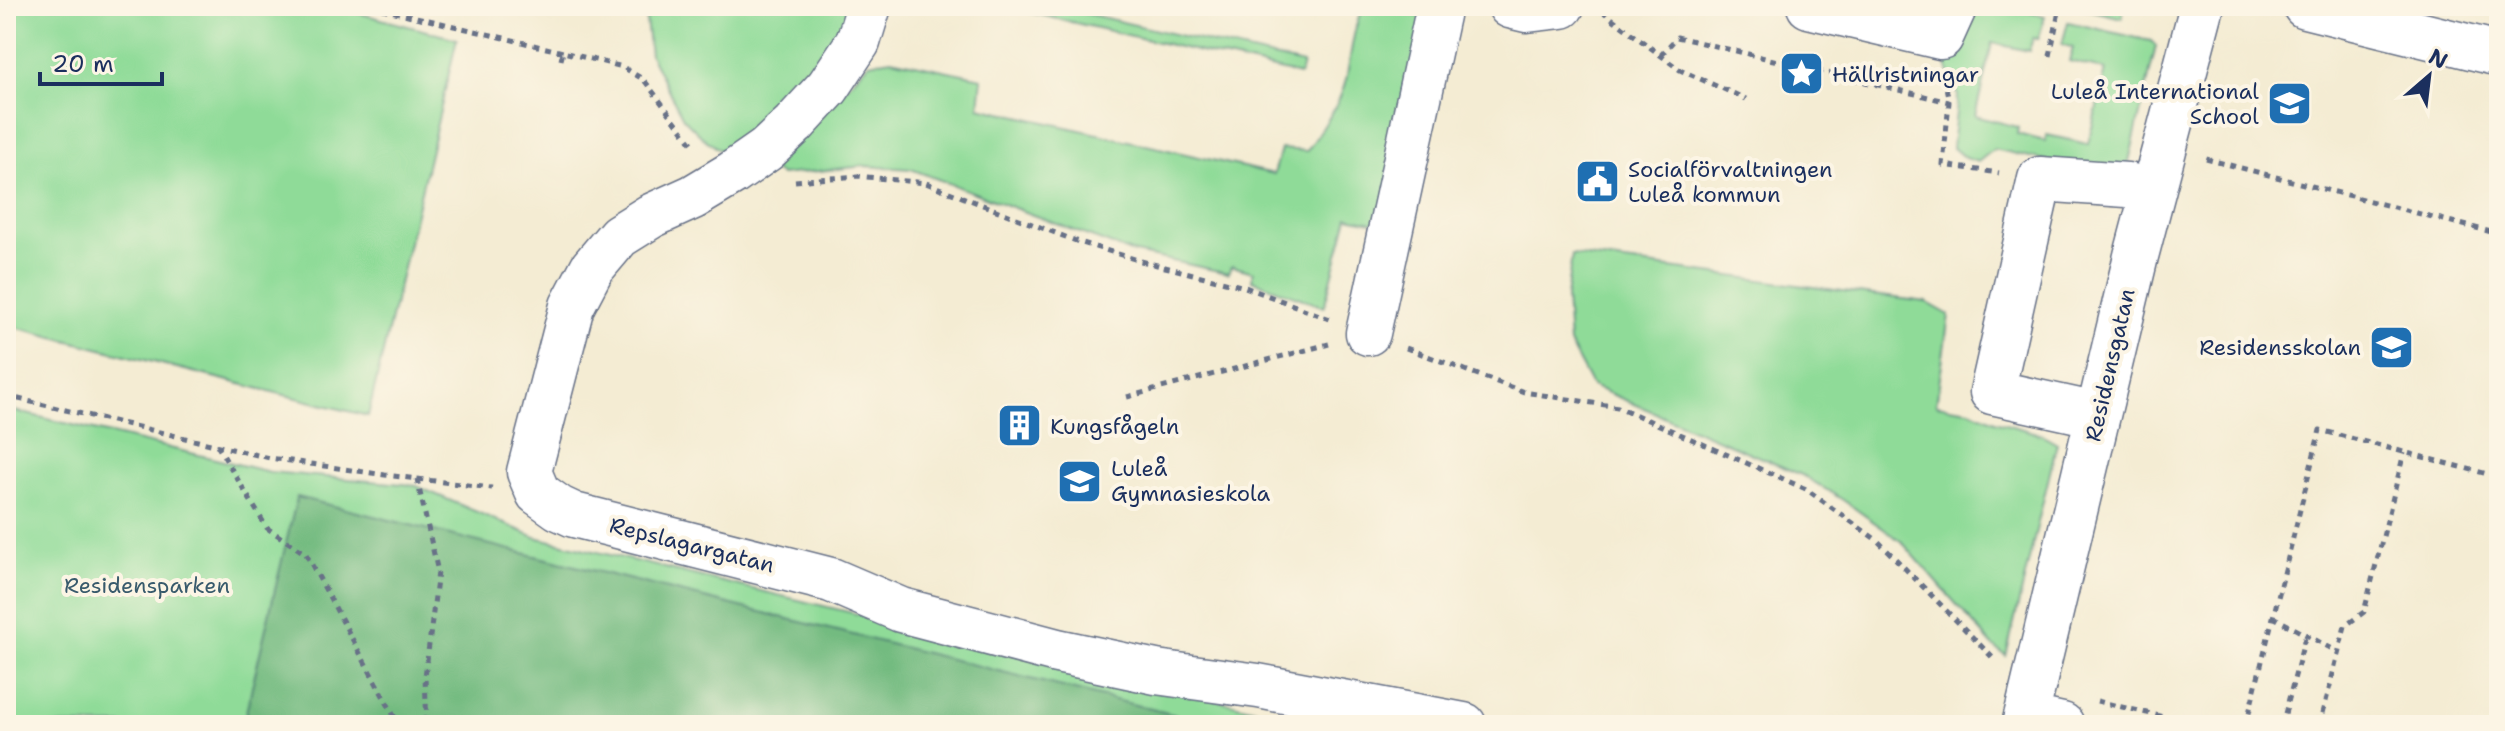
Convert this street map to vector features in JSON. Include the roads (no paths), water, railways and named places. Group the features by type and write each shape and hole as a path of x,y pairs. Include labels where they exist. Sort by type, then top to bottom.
{"street":[{"name":"Repslagargatan","path":"869,6 858,42 828,87 794,124 766,150 733,173 619,236 592,268 572,306 534,447 529,472 538,493 574,515 831,580 901,610 1057,651 1156,672 1258,686 1464,725"},
{"path":"1368,333 1439,6"},
{"path":"1510,6 1527,10 1562,6"},
{"path":"1809,6 1941,37 1955,6"},
{"name":"Residensgatan","path":"2036,712 2097,415 2202,6"},
{"path":"2305,6 2499,54"},
{"path":"2097,415 1992,392 2040,179 2127,185 2153,191"}],"place":[{"name":"Hällristningar","path":"1801,74"},
{"name":"Luleå International School","path":"2290,104"},
{"name":"Socialförvaltningen Luleå kommun","path":"1597,182"},
{"name":"Residensskolan","path":"2392,347"},
{"name":"Kungsfågeln","path":"1019,426"},
{"name":"Luleå Gymnasieskola","path":"1080,481"}],"park label":[{"name":"Residensparken","path":"147,585"}]}
